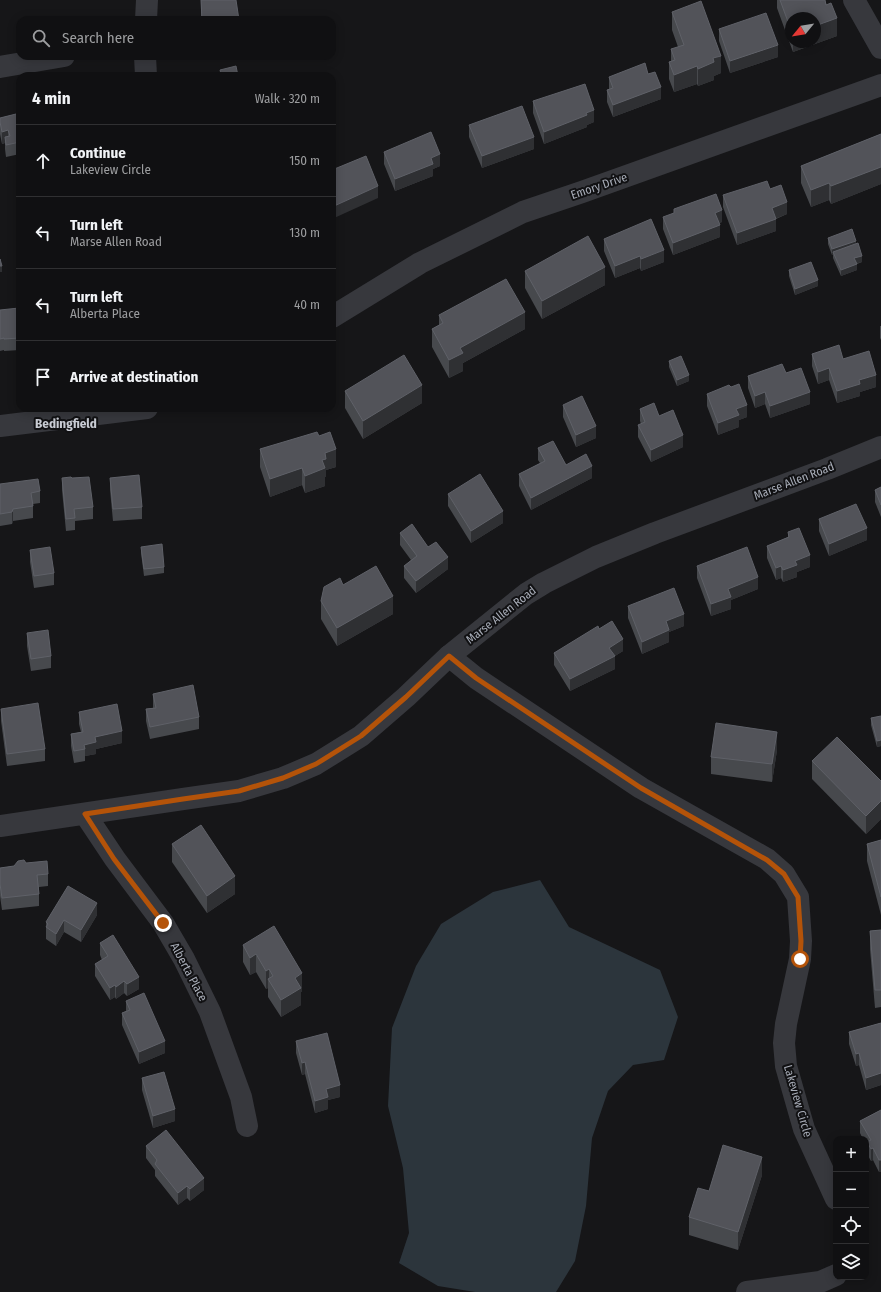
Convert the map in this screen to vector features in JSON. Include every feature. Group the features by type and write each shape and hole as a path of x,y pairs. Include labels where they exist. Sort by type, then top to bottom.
{"street":[{"path":"146,16 147,0"},
{"path":"854,0 881,48"},
{"path":"0,67 41,60"},
{"path":"145,60 146,72"},
{"name":"Emory Drive","path":"336,314 420,262 523,212 881,85"},
{"path":"0,426 114,412"},
{"name":"Marse Allen Road","path":"0,826 239,791 283,778 316,764 361,736 406,697 449,656 526,594 544,583 596,557 655,533 827,469 881,447"},
{"name":"Lakeview Circle","path":"449,656 476,678 641,788 767,860 784,874 798,897 801,941 800,959 786,1024 784,1043 786,1066 804,1128 833,1192"},
{"name":"Alberta Place","path":"85,814 114,859 163,923 184,959 210,1012 241,1098 247,1126"},
{"path":"747,1292 820,1282 833,1276"}],"shaded area":[{"path":"540,880 569,927 660,970 678,1017 664,1060 633,1065 608,1091 592,1138 586,1206 575,1261 556,1292 475,1292 438,1286 399,1263 409,1233 403,1168 388,1106 392,1028 416,966 441,924 493,892"}],"building":[{"path":"201,0 236,0 238,16 202,16"},
{"path":"780,0 825,0 826,5 831,3 837,18 821,24 821,12 785,12 785,14"},
{"path":"701,1 721,56 713,58 714,62 698,69 697,66 674,75 669,62 675,60 671,49 684,45 672,12"},
{"path":"766,13 778,45 730,61 719,29"},
{"path":"645,63 648,74 655,72 661,87 613,105 607,90 613,88 609,77"},
{"path":"236,66 237,72 220,72 220,70"},
{"path":"585,84 594,110 586,113 587,115 544,132 533,101"},
{"path":"522,106 534,137 482,156 469,125"},
{"path":"16,114 16,143 6,145 5,137 10,136 8,130 2,132 0,118"},
{"path":"431,132 440,154 431,158 433,164 395,179 384,152"},
{"path":"881,134 881,167 831,186 829,183 811,190 801,166"},
{"path":"366,156 378,186 336,205 336,168"},
{"path":"767,181 770,189 781,185 787,202 772,208 776,219 737,233 723,195"},
{"path":"716,194 722,210 715,213 720,225 673,243 663,217 674,213 674,209"},
{"path":"651,219 664,250 641,259 640,256 615,266 604,239"},
{"path":"852,229 856,241 832,249 828,238"},
{"path":"588,236 605,267 542,301 525,271"},
{"path":"858,243 862,256 854,258 857,264 841,270 833,252"},
{"path":"811,262 818,280 795,289 789,270"},
{"path":"506,279 525,312 460,348 463,353 449,360 432,329 443,323 439,315"},
{"path":"16,308 16,338 0,339 0,310"},
{"path":"839,345 843,359 869,351 876,375 859,380 860,384 837,391 829,368 818,372 812,354"},
{"path":"404,355 422,385 363,421 345,391"},
{"path":"681,356 689,375 677,380 669,361"},
{"path":"782,364 786,373 801,368 810,392 770,406 765,392 755,396 748,376"},
{"path":"739,384 747,405 736,409 739,415 718,423 707,394 729,385 731,387"},
{"path":"582,396 596,426 576,435 563,405"},
{"path":"654,403 659,416 673,410 683,435 651,450 638,425 645,422 640,409"},
{"path":"317,432 319,436 330,432 336,449 325,453 326,459 322,460 325,468 305,476 302,468 270,479 260,449"},
{"path":"553,441 566,465 586,454 592,466 531,498 519,474 545,461 538,448"},
{"path":"480,474 503,511 471,531 448,494"},
{"path":"139,475 142,507 113,509 110,478"},
{"path":"89,477 93,507 74,509 75,518 66,519 62,478"},
{"path":"38,479 40,491 31,493 33,506 13,509 12,512 0,514 0,484"},
{"path":"881,487 881,505 875,490"},
{"path":"856,504 867,528 829,544 819,519"},
{"path":"412,524 428,547 436,542 448,557 416,581 404,566 417,556 400,533"},
{"path":"799,528 810,555 795,561 797,565 783,570 781,566 776,568 767,546 789,537 788,532"},
{"path":"162,544 164,567 144,569 141,547"},
{"path":"50,547 54,573 34,576 30,550"},
{"path":"747,547 758,577 728,589 731,597 711,604 697,566"},
{"path":"376,566 393,596 337,628 321,601 324,587 340,578 343,585"},
{"path":"674,588 684,614 666,621 669,630 642,642 628,606"},
{"path":"612,621 623,639 609,648 615,656 570,679 554,653 598,626 599,629"},
{"path":"48,630 51,656 31,659 27,633"},
{"path":"193,685 199,717 150,727 146,709 156,708 153,694"},
{"path":"38,703 45,749 7,754 1,709"},
{"path":"117,704 122,731 95,737 96,742 84,745 85,749 74,751 71,734 83,732 79,712"},
{"path":"881,716 881,740 877,741 871,718"},
{"path":"716,723 777,732 772,764 711,757"},
{"path":"837,737 881,781 881,801 866,816 812,761"},
{"path":"201,825 235,876 207,896 172,844"},
{"path":"881,840 881,897 867,844"},
{"path":"24,860 26,863 47,861 48,874 37,875 39,894 2,898 0,868 14,866 18,861"},
{"path":"68,886 97,903 81,930 64,920 56,934 46,927 48,924 46,922"},
{"path":"274,926 302,973 295,978 301,988 281,1000 268,979 273,976 269,969 266,971 256,954 250,958 243,945"},
{"path":"881,930 881,990 875,990 870,931"},
{"path":"113,935 139,977 127,984 124,981 116,987 115,985 110,988 95,964 108,956 100,943"},
{"path":"144,993 165,1041 139,1052 122,1013 130,1010 126,1001"},
{"path":"881,1023 881,1073 866,1078 859,1053 856,1054 849,1032"},
{"path":"327,1033 340,1085 326,1089 328,1097 315,1101 305,1062 302,1063 296,1041"},
{"path":"164,1072 175,1109 153,1116 142,1078"},
{"path":"881,1110 881,1160 879,1160 873,1148 871,1149 869,1146 869,1141 871,1140 860,1121"},
{"path":"166,1130 204,1178 190,1189 187,1186 178,1193 155,1164 157,1160 146,1146"},
{"path":"723,1145 762,1157 738,1232 689,1217 698,1188 709,1191"}],"district":[{"name":"Bedingfield","path":"66,423"}],"route":[{"path":"163,923 114,859 85,814 239,791 283,778 316,764 361,736 406,697 449,656 476,678 641,788 767,860 784,874 798,897 801,941 800,959"}]}
